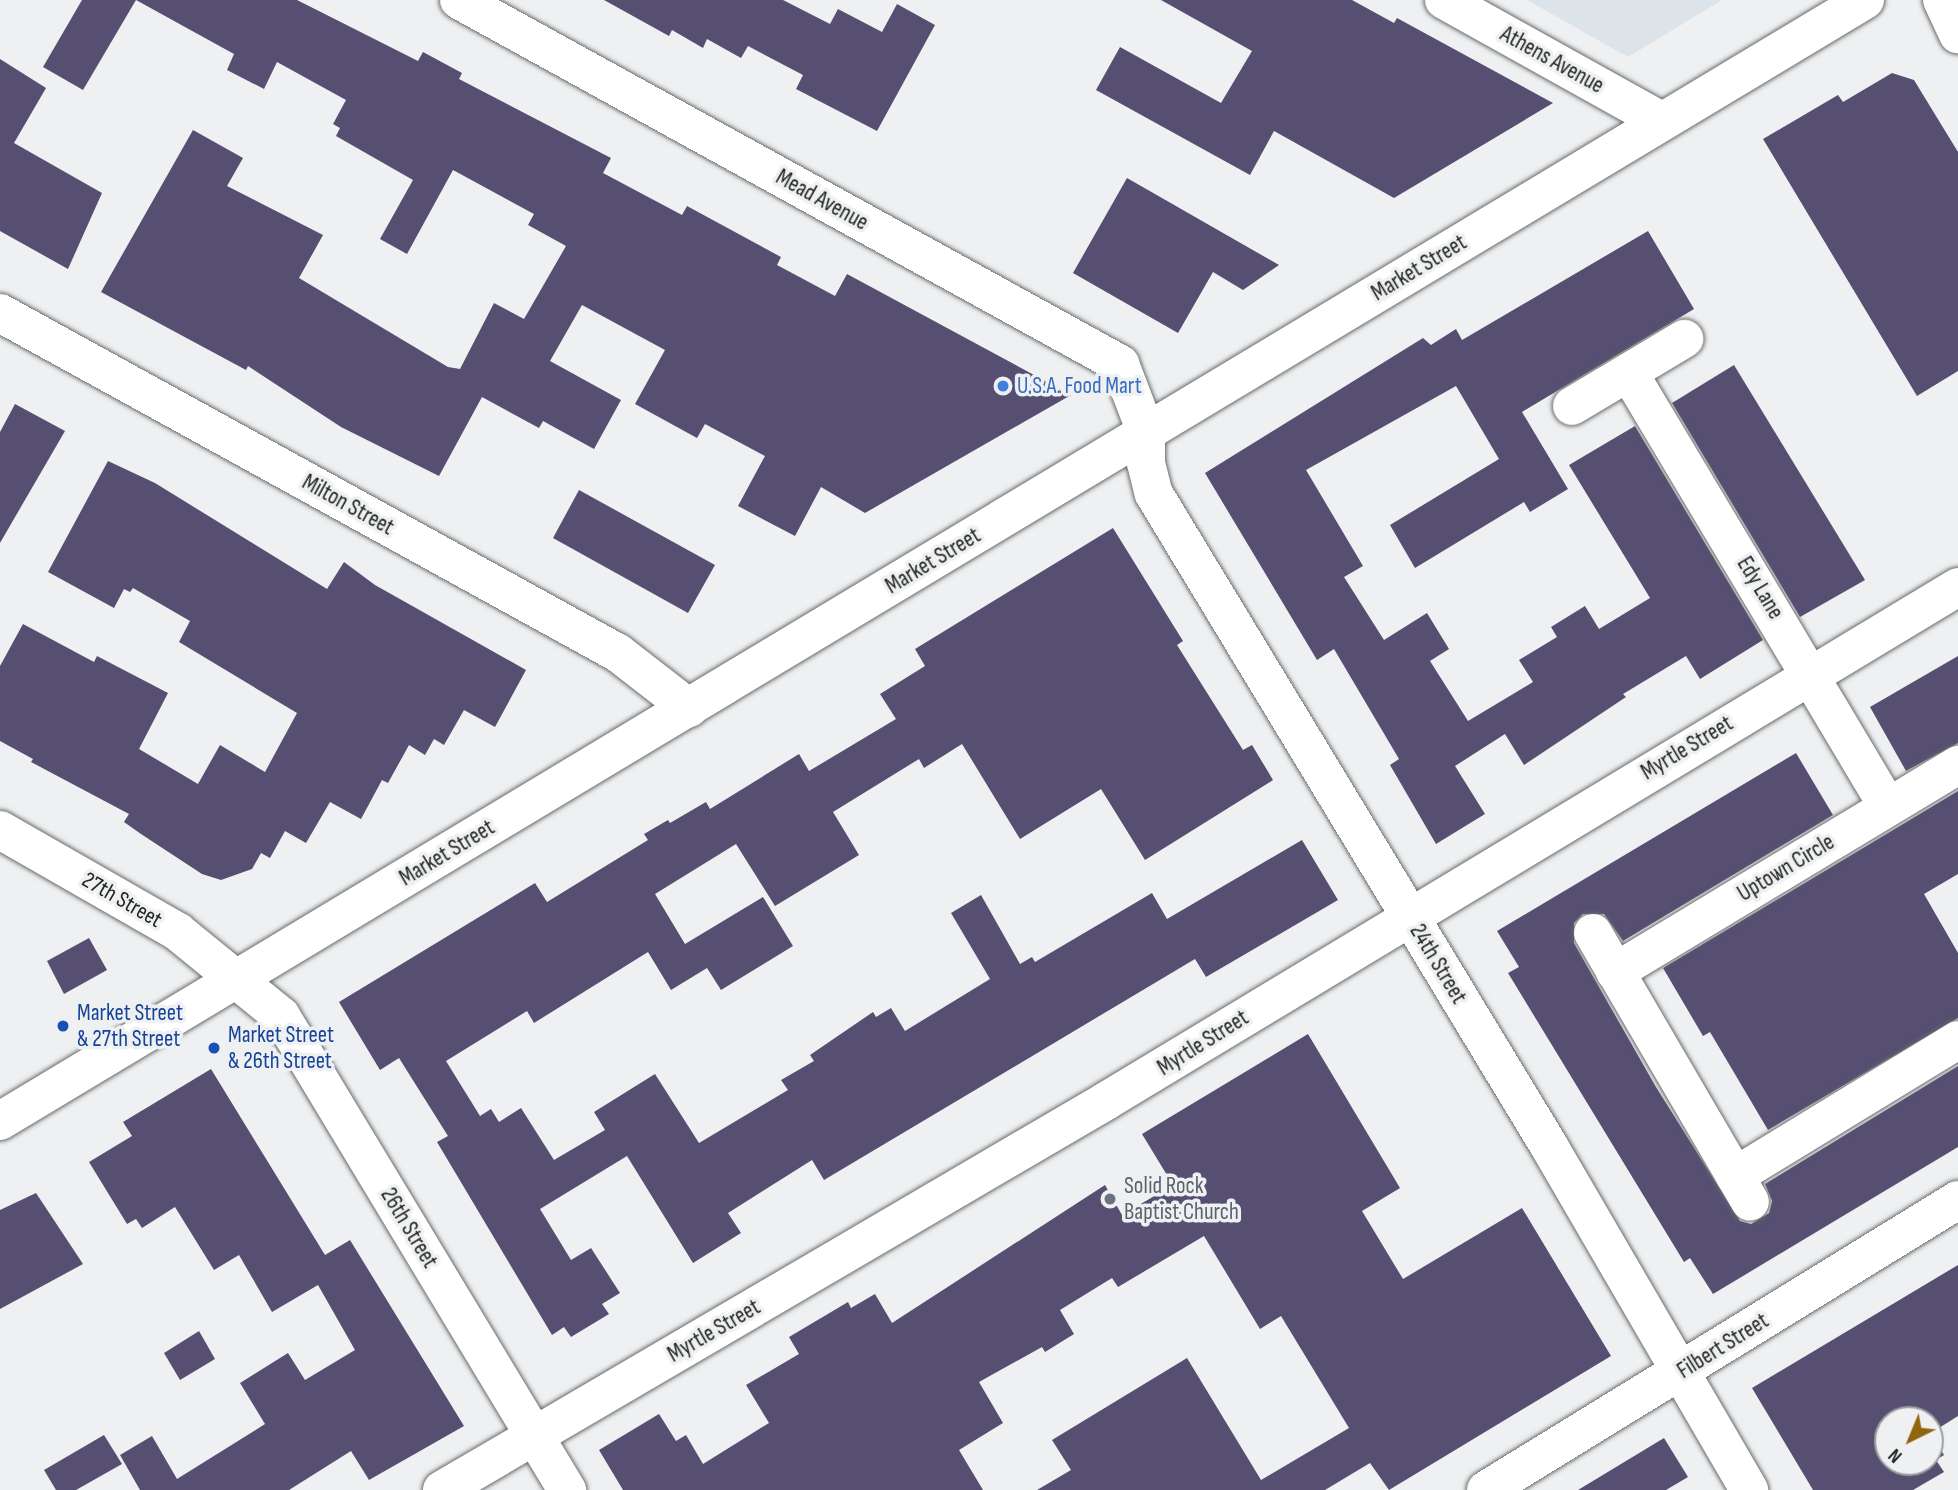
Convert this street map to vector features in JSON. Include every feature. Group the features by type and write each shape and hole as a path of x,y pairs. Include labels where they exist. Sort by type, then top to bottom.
{"street":[{"name":"Mead Avenue","path":"459,0 1120,364 1146,432"},
{"name":"Athens Avenue","path":"1444,0 1661,121"},
{"name":"Market Street","path":"0,1121 1866,0"},
{"path":"1942,0 1958,35"},
{"name":"Milton Street","path":"0,313 618,653 689,708"},
{"path":"1572,406 1684,339"},
{"name":"Edy Lane","path":"1629,373 1888,807"},
{"name":"24th Street","path":"1146,432 1146,463 1154,494 1549,1146 1678,1374 1749,1490"},
{"name":"Myrtle Street","path":"442,1490 1106,1101 1408,916 1958,587"},
{"name":"Uptown Circle","path":"1615,972 1958,765"},
{"name":"27th Street","path":"0,830 178,932 236,979"},
{"path":"1592,933 1742,1189 1958,1040"},
{"name":"26th Street","path":"236,979 281,1016 567,1490"},
{"name":"Filbert Street","path":"1486,1490 1958,1200"}],"shaded area":[{"path":"1527,0 1722,0 1628,57"}],"building":[{"path":"82,0 136,0 83,90 43,67"},
{"path":"136,0 297,0 418,61 423,52 462,73 459,79 611,158 603,173 682,215 687,206 781,257 777,265 835,296 847,274 1071,395 865,513 821,487 795,536 738,506 765,456 705,424 697,438 635,404 665,350 582,305 550,361 621,400 594,449 543,421 539,428 482,397 439,476 341,427 248,366 246,370 101,292 193,130 243,158 227,186 323,235 299,278 448,367 460,369 494,303 524,319 566,246 528,225 534,214 453,170 407,254 380,239 413,180 336,136 340,128 333,124 346,100 277,62 264,89 227,70 234,54"},
{"path":"604,0 783,0 830,24 838,9 882,32 897,4 935,25 877,131 796,89 803,75 748,46 741,58 707,39 703,48 672,30 669,36"},
{"path":"1161,0 1352,0 1394,23 1397,18 1553,103 1394,198 1274,131 1250,175 1096,90 1120,47 1221,103 1252,51"},
{"path":"0,59 46,88 14,143 102,193 68,269 0,231"},
{"path":"1892,73 1914,80 1958,152 1958,371 1917,396 1763,139 1838,95 1843,102"},
{"path":"1127,178 1279,265 1243,290 1213,272 1178,333 1073,273"},
{"path":"1648,231 1694,309 1522,412 1568,489 1530,512 1524,502 1415,568 1390,525 1499,459 1456,386 1306,470 1363,566 1344,577 1384,640 1427,613 1449,649 1430,661 1468,721 1533,682 1519,660 1557,637 1551,627 1585,606 1599,629 1650,598 1569,465 1635,426 1763,640 1700,679 1686,656 1623,694 1626,697 1524,765 1505,734 1455,766 1485,814 1436,844 1390,765 1399,759 1334,649 1317,660 1205,473 1423,338 1431,345 1456,329 1462,340"},
{"path":"1734,365 1865,580 1800,617 1672,403"},
{"path":"15,404 65,431 0,543 0,432"},
{"path":"108,461 155,483 327,589 344,562 375,585 526,670 495,727 464,710 444,745 434,739 425,755 409,745 388,783 382,780 361,819 330,802 306,843 285,831 270,858 261,853 252,869 221,880 202,874 124,822 129,814 31,762 33,759 0,741 0,666 23,624 94,662 97,656 168,693 139,749 198,784 220,745 265,772 297,713 179,642 190,621 133,588 130,592 124,589 114,608 48,572"},
{"path":"579,490 715,565 688,613 553,538"},
{"path":"1113,528 1183,641 1177,645 1243,750 1252,745 1273,780 1145,860 1101,789 1020,839 962,744 924,768 919,759 833,812 859,855 775,906 736,844 655,894 685,944 763,897 793,946 721,990 707,968 671,990 648,952 534,1023 527,1011 446,1061 480,1116 491,1109 499,1122 521,1108 554,1160 605,1130 594,1112 655,1074 699,1143 788,1090 781,1080 814,1061 810,1055 873,1012 876,1017 891,1008 905,1031 990,979 951,913 981,895 1020,964 1032,957 1035,962 1152,893 1167,919 1302,840 1338,900 1206,977 1195,959 824,1180 812,1160 728,1213 741,1233 693,1263 627,1156 540,1209 571,1260 591,1248 620,1293 602,1304 609,1314 571,1337 564,1327 552,1335 437,1142 448,1136 399,1058 380,1070 339,1002 535,883 547,902 648,840 644,834 668,820 670,823 706,802 710,809 799,754 809,771 896,719 880,694 925,666 915,649"},
{"path":"1958,656 1958,743 1906,771 1870,707"},
{"path":"1796,753 1833,815 1623,941 1604,914 1583,914 1574,923 1574,943 1656,1087 1740,1221 1751,1224 1769,1213 1772,1201 1765,1184 1958,1066 1958,1147 1713,1294 1690,1258 1684,1262 1508,973 1519,967 1497,931"},
{"path":"1958,791 1958,874 1924,894 1958,953 1958,1018 1768,1130 1710,1032 1703,1036 1663,968"},
{"path":"89,938 107,970 64,994 47,961"},
{"path":"1308,1034 1400,1188 1362,1211 1403,1279 1522,1208 1611,1356 1389,1490 1370,1463 1325,1490 1037,1490 1071,1470 1052,1440 1187,1358 1261,1480 1349,1428 1281,1316 1260,1329 1204,1236 1118,1287 1112,1278 1060,1310 1074,1334 1045,1352 1042,1347 979,1382 1003,1423 959,1450 983,1490 623,1490 599,1450 659,1414 676,1441 686,1435 703,1464 769,1423 746,1385 799,1354 789,1337 848,1302 851,1308 875,1294 892,1323 1105,1185 1122,1215 1173,1185 1142,1134"},
{"path":"211,1069 325,1255 350,1240 464,1426 369,1480 351,1451 289,1490 140,1490 120,1455 152,1436 177,1479 265,1424 240,1383 288,1353 305,1380 355,1350 318,1285 272,1312 239,1255 214,1270 175,1207 142,1228 136,1219 127,1224 89,1162 132,1136 123,1122"},
{"path":"36,1193 83,1264 0,1309 0,1210"},
{"path":"1958,1265 1958,1416 1944,1425 1944,1406 1874,1406 1874,1476 1937,1476 1913,1490 1813,1490 1752,1388"},
{"path":"199,1331 215,1359 180,1380 164,1353"},
{"path":"104,1435 122,1464 76,1490 56,1490 44,1470"},
{"path":"1664,1438 1688,1477 1666,1490 1578,1490"}],"place":[{"name":"U.S.A. Food Mart","path":"1003,386"},
{"name":"Market Street & 27th Street","path":"63,1026"},
{"name":"Market Street & 26th Street","path":"214,1048"},
{"name":"Solid Rock Baptist Church","path":"1110,1199"}]}
